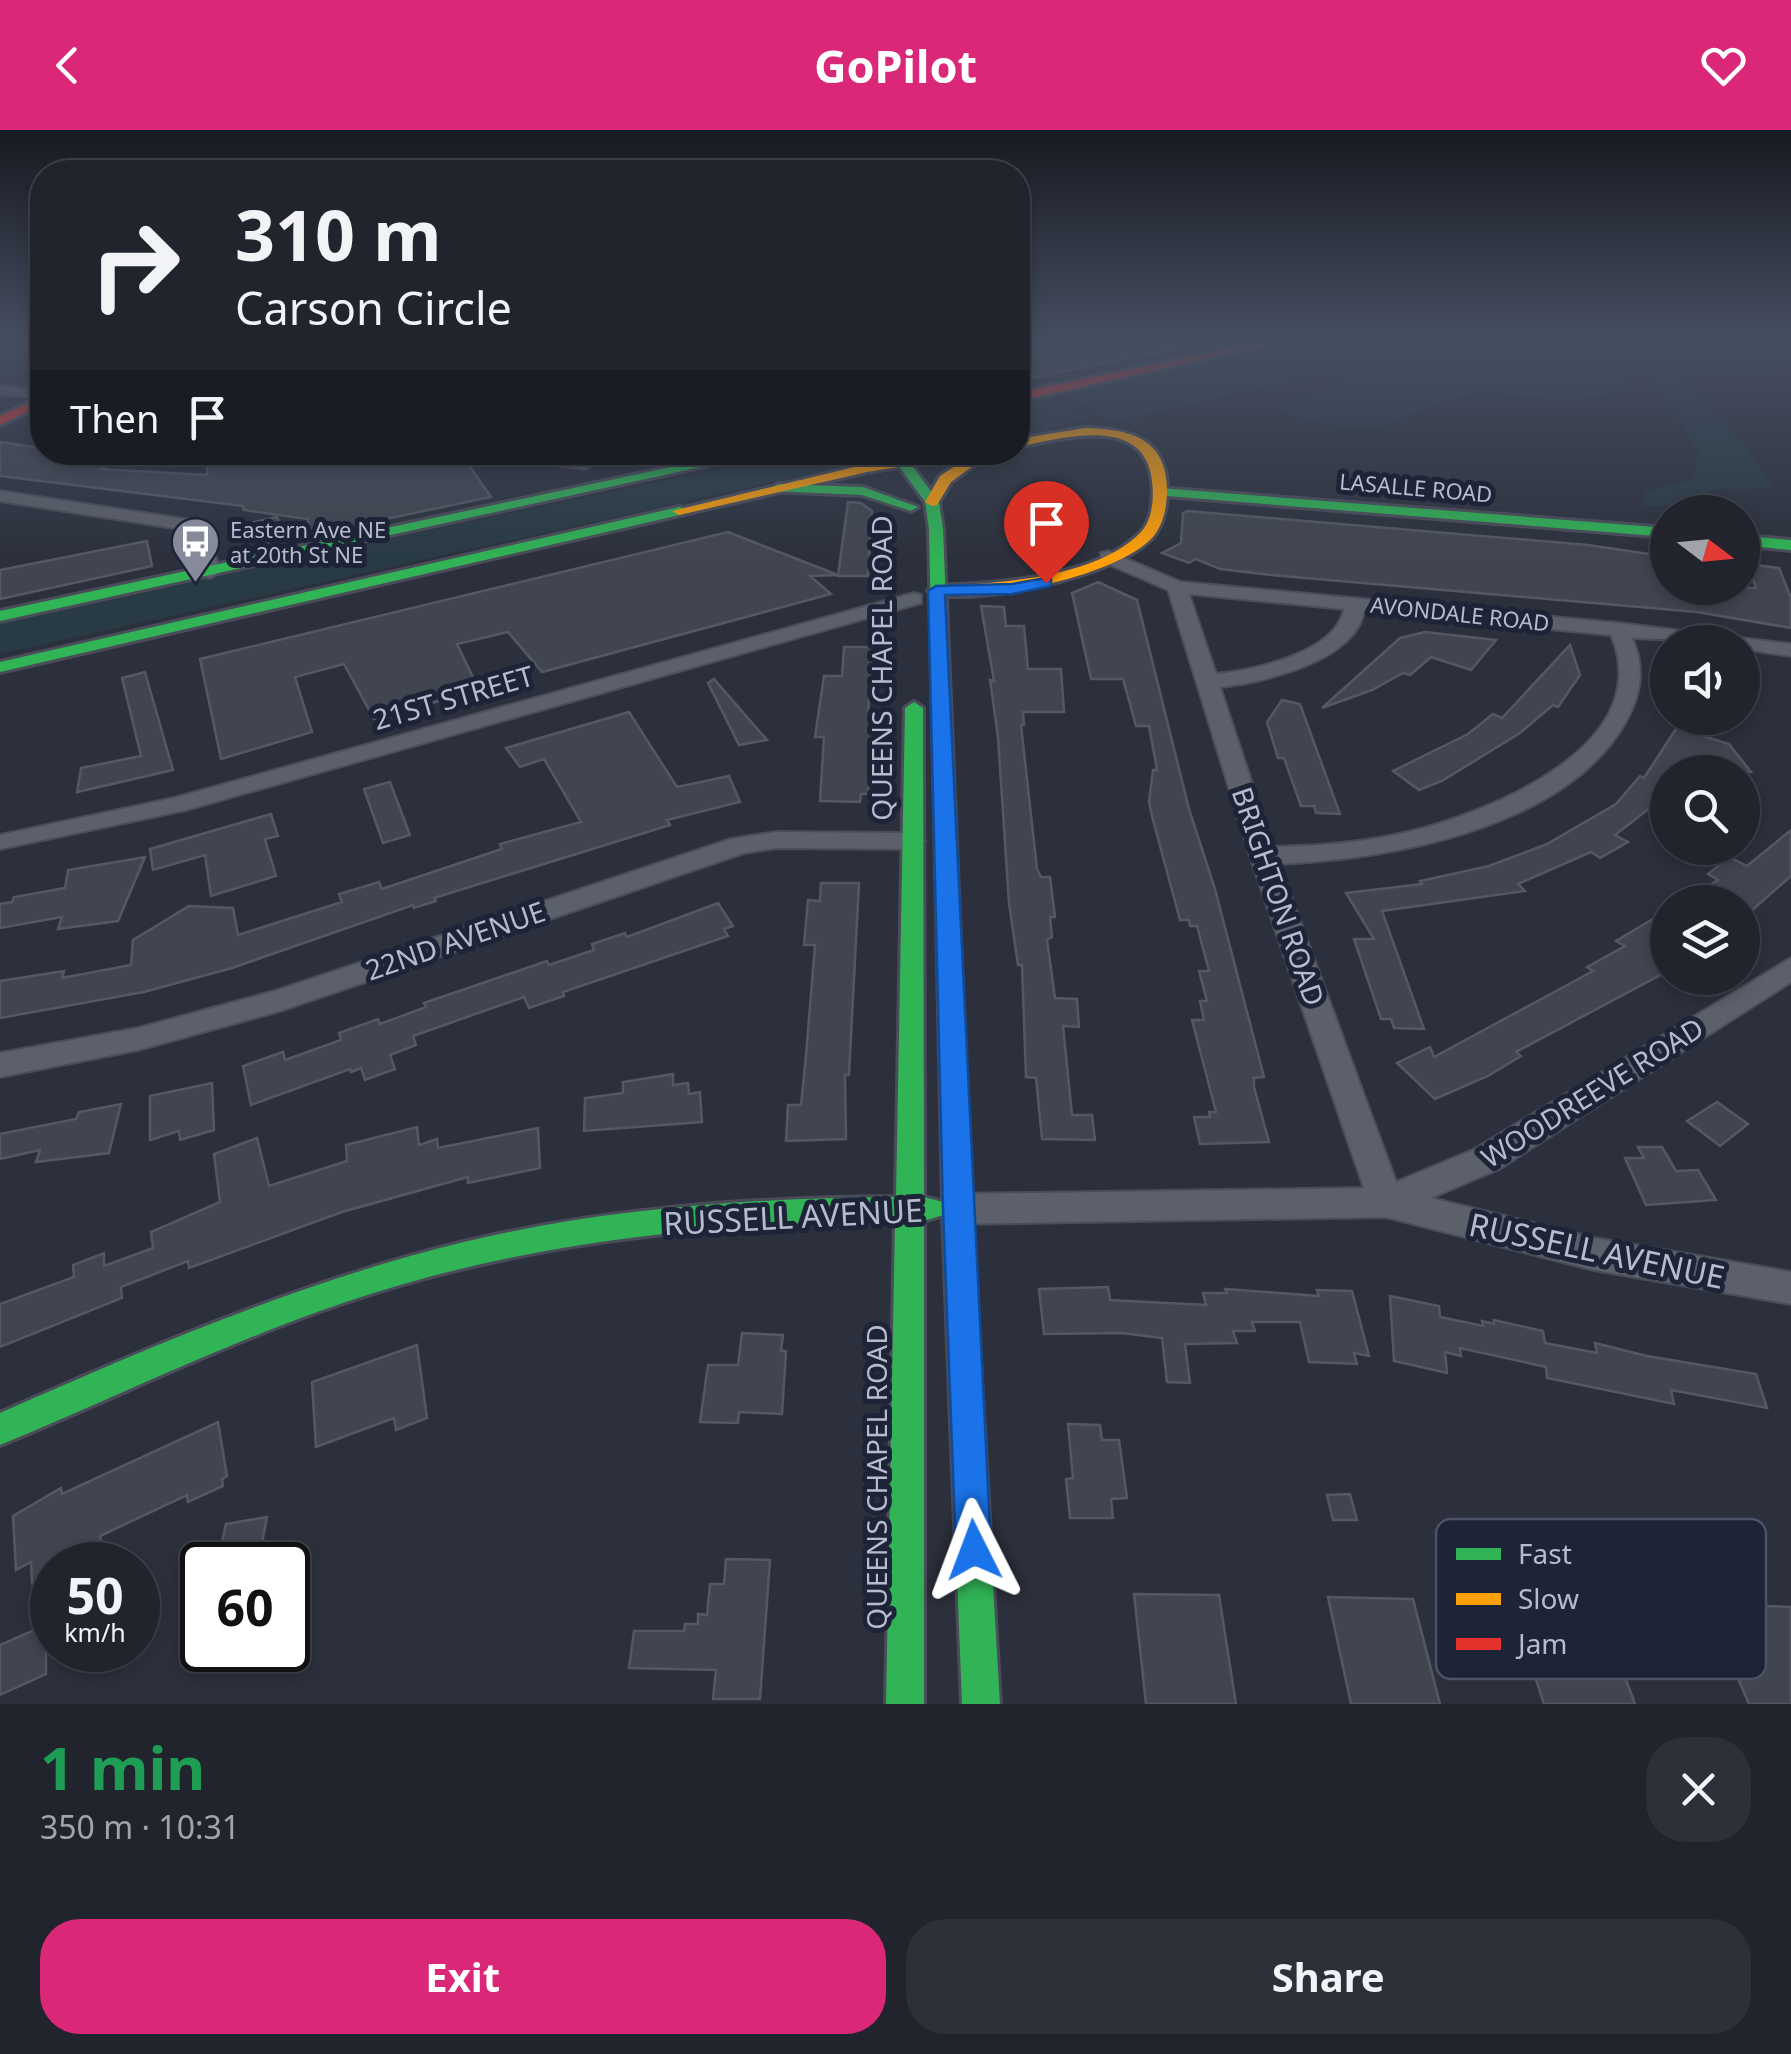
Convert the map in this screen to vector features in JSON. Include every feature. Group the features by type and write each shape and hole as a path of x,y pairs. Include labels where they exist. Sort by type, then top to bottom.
{"main road":[{"path":"922,602 1029,587 1136,544 1152,529 1160,492 1158,460 1150,450 1120,432 1090,428 1030,440"},
{"path":"0,616 702,465"},
{"path":"0,667 871,465"},
{"name":"QUEENS CHAPEL ROAD","path":"902,465 936,529 922,602 981,1704"},
{"path":"778,488 823,487 876,493 922,504 945,480 967,465"},
{"name":"LASALLE ROAD","path":"1160,492 1650,532"},
{"path":"1760,542 1791,546"},
{"name":"QUEENS CHAPEL ROAD","path":"905,1704 906,1208 914,692"},
{"name":"RUSSELL AVENUE","path":"0,1429 147,1362 301,1304 422,1266 533,1240 687,1218 957,1209"}],"street":[{"path":"593,465 601,487"},
{"path":"0,496 191,525 200,532 210,572"},
{"name":"AVONDALE ROAD","path":"1108,557 1177,587 1650,632"},
{"name":"BRIGHTON ROAD","path":"1177,587 1263,856 1386,1202"},
{"name":"21ST STREET","path":"6,842 177,806 922,602"},
{"path":"1210,681 1264,674 1316,655 1352,622 1354,603"},
{"path":"1263,856 1324,854 1416,838 1507,808 1561,777 1595,748 1617,719 1627,695 1632,670 1618,629"},
{"name":"AVONDALE ROAD","path":"1760,645 1791,650"},
{"name":"22ND AVENUE","path":"0,1066 138,1038 280,1000 740,845 776,840 912,841"},
{"name":"WOODREEVE ROAD","path":"1386,1202 1487,1159 1791,968"},
{"name":"RUSSELL AVENUE","path":"957,1209 1386,1202 1594,1254 1791,1288"}],"shaded area":[{"path":"1030,412 1078,412 1089,419 1030,432"},
{"path":"1097,412 1155,412 1114,422"},
{"path":"1287,412 1417,412 1392,423 1366,427 1306,419"},
{"path":"1675,412 1714,412 1754,458 1772,488 1650,495 1650,506 1643,505 1646,491 1692,480 1699,453"},
{"path":"737,465 850,465 0,654 0,622"}],"building":[{"path":"0,442 30,446 30,465 108,465 100,469 207,475 207,465 469,465 491,497 328,531 325,525 309,529 308,519 244,510 243,506 0,476"},
{"path":"848,502 861,503 872,511 868,576 838,576"},
{"path":"1183,513 1588,545 1650,554 1650,605 1760,605 1760,566 1779,568 1791,598 1791,628 1697,612 1220,569 1196,559 1189,563 1162,553 1181,543"},
{"path":"277,517 287,540 261,546 250,523"},
{"path":"728,532 838,575 810,576 831,594 542,672 508,632 457,644 479,690 374,719 344,664 295,677 312,732 221,759 200,659"},
{"path":"147,541 152,566 0,599 0,570"},
{"path":"1098,582 1137,600 1189,809 1215,889 1264,1077 1254,1078 1254,1087 1269,1142 1200,1144 1194,1117 1210,1117 1209,1112 1216,1112 1192,1020 1204,1020 1200,1001 1207,1001 1199,971 1209,971 1197,926 1180,920 1152,816 1149,802 1153,770 1157,770 1149,726 1136,726 1123,679 1091,679 1072,593"},
{"path":"981,606 1004,607 1006,626 1024,626 1028,669 1061,669 1064,712 1023,712 1021,725 1037,869 1041,877 1050,877 1055,917 1050,917 1052,937 1047,940 1055,998 1077,999 1079,1027 1063,1026 1072,1115 1092,1115 1095,1140 1042,1139 1036,1078 1026,1077 1022,965 1018,965 1009,903 998,737 990,680 994,681"},
{"path":"1425,632 1496,640 1471,670 1431,657 1410,675 1403,673 1372,690 1322,708 1400,638"},
{"path":"1570,645 1580,675 1558,707 1553,705 1520,733 1442,781 1419,790 1393,771 1468,734 1493,714 1502,718"},
{"path":"844,647 872,647 868,715 874,715 868,794 861,794 860,802 820,801 824,737 815,737 824,676 842,676"},
{"path":"145,672 173,770 77,792 81,768 141,756 122,678"},
{"path":"714,679 767,740 739,745 708,683"},
{"path":"1282,700 1300,704 1340,814 1316,813 1314,806 1301,806 1284,758 1278,758 1267,722"},
{"path":"629,712 677,787 729,776 740,802 667,820 670,825 434,898 436,901 414,908 413,905 232,968 144,992 0,1018 0,981 64,971 62,978 131,965 133,940 189,906 233,908 238,935 342,902 339,894 379,882 382,889 502,849 500,844 581,822 544,759 520,767 506,748"},
{"path":"1672,735 1700,735 1729,744 1738,755 1659,755"},
{"path":"1650,769 1650,808 1615,835 1628,842 1600,858 1591,852 1518,884 1525,891 1382,911 1424,1029 1394,1028 1391,1019 1381,1019 1354,939 1374,939 1346,893 1422,884 1420,881 1489,866 1547,844 1616,804 1640,776 1644,778"},
{"path":"390,782 410,835 383,843 364,789"},
{"path":"271,814 278,836 265,839 276,876 211,896 205,855 153,870 150,849"},
{"path":"1791,830 1791,876 1760,903 1760,885 1710,885 1718,880 1708,874 1719,865 1760,865 1760,855"},
{"path":"145,857 118,921 58,929 62,917 0,928 0,904 12,902 14,897 65,888 68,870"},
{"path":"821,883 859,883 849,1075 845,1075 846,1139 786,1141 788,1105 801,1105 806,1056 815,945 804,945 808,900 820,901"},
{"path":"718,903 733,926 724,929 728,936 563,992 564,996 529,1008 524,997 413,1036 416,1045 390,1055 395,1069 365,1080 361,1068 351,1072 350,1069 251,1105 243,1066 283,1052 285,1060 341,1040 339,1033 378,1019 380,1024 426,1007 424,1003 547,961 549,965 594,950 592,944 625,933 627,937"},
{"path":"1650,921 1650,981 1516,1052 1521,1056 1488,1076 1435,1099 1397,1063 1430,1047 1434,1057 1593,971 1587,967 1625,946 1616,941"},
{"path":"673,1074 673,1085 688,1083 689,1094 700,1092 702,1122 584,1131 585,1098 623,1093 623,1082"},
{"path":"212,1083 214,1130 180,1140 179,1131 150,1140 150,1096"},
{"path":"1717,1102 1748,1124 1720,1146 1687,1121"},
{"path":"121,1104 109,1153 36,1162 40,1150 0,1159 0,1134 76,1119 79,1112"},
{"path":"417,1127 419,1145 437,1139 438,1148 538,1128 540,1168 468,1183 468,1177 342,1212 189,1268 188,1261 121,1287 122,1298 0,1347 0,1304 74,1277 73,1265 104,1253 104,1266 153,1248 151,1232 220,1202 214,1154 257,1138 269,1186 347,1161 346,1145"},
{"path":"1638,1147 1662,1147 1676,1171 1698,1170 1716,1200 1646,1205 1625,1158 1644,1158"},
{"path":"1108,1287 1110,1300 1206,1305 1203,1293 1227,1293 1225,1289 1319,1296 1317,1290 1352,1291 1369,1356 1354,1353 1357,1364 1309,1362 1300,1322 1252,1322 1255,1331 1233,1331 1237,1343 1185,1344 1190,1383 1167,1382 1162,1338 1122,1333 1044,1334 1039,1289"},
{"path":"1390,1296 1439,1306 1440,1317 1483,1326 1482,1321 1494,1324 1494,1320 1543,1331 1545,1343 1597,1353 1595,1343 1756,1374 1767,1408 1671,1390 1674,1404 1547,1378 1546,1367 1460,1348 1461,1356 1445,1352 1447,1373 1394,1361"},
{"path":"742,1333 783,1335 781,1351 786,1351 782,1414 739,1412 738,1423 700,1422 708,1365 738,1365"},
{"path":"417,1345 427,1418 396,1430 394,1418 316,1447 312,1382"},
{"path":"218,1422 227,1476 222,1479 223,1486 188,1502 187,1495 100,1536 101,1542 30,1542 30,1563 16,1570 13,1516 61,1488 62,1494"},
{"path":"1068,1424 1100,1425 1102,1440 1119,1440 1127,1498 1111,1499 1113,1518 1070,1518 1066,1479 1073,1478"},
{"path":"1350,1494 1357,1520 1333,1520 1327,1495"},
{"path":"267,1517 262,1542 222,1542 226,1524"},
{"path":"726,1559 770,1560 760,1699 713,1699 716,1670 629,1668 634,1631 684,1631 685,1624 698,1624 698,1614 707,1615 710,1584 724,1584"},
{"path":"1134,1594 1219,1595 1236,1704 1146,1704"},
{"path":"1328,1597 1413,1599 1440,1704 1351,1704"},
{"path":"1766,1606 1791,1607 1791,1704 1749,1704 1738,1679 1766,1679"},
{"path":"30,1632 30,1672 46,1674 0,1695 0,1645"},
{"path":"1536,1679 1626,1679 1635,1704 1544,1704"}],"traffic: fast":[{"path":"0,616 702,465"},
{"path":"905,465 932,502 936,529 957,1209 981,1704"},
{"path":"778,488 863,491 911,507"},
{"path":"1160,492 1650,532"},
{"path":"0,667 679,511"},
{"path":"1760,542 1791,545"},
{"path":"905,1704 914,708"},
{"path":"0,1429 171,1354 288,1309 467,1254 582,1232 698,1218 932,1209"}],"traffic: slow":[{"path":"936,591 1016,585 1072,573 1123,552 1152,528 1160,488 1157,463 1146,447 1129,437 1108,432 1061,434 1030,440"},
{"path":"679,511 886,465"},
{"path":"932,502 945,479 966,465"}],"traffic: jam":[{"path":"0,421 18,412"}],"place":[{"name":"Eastern Ave NE at 20th St NE","path":"195,584"}],"route":[{"path":"974,1550 957,1209 936,591 1012,589 1046,583"}]}
